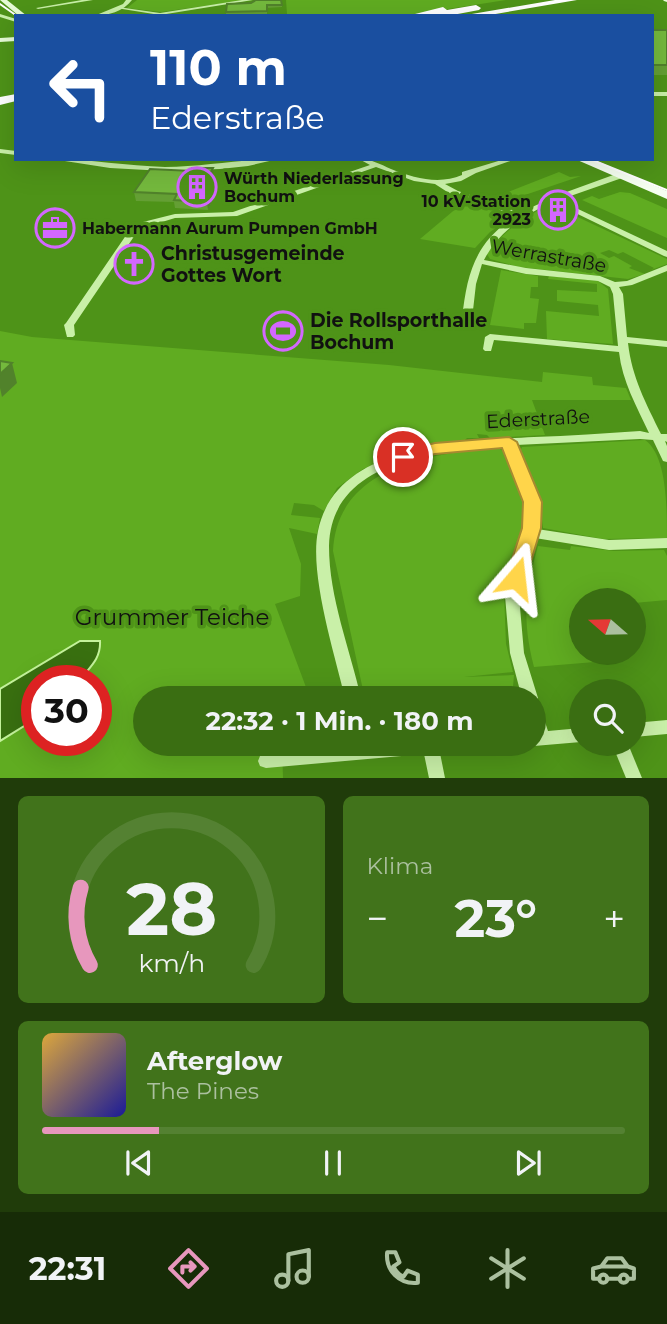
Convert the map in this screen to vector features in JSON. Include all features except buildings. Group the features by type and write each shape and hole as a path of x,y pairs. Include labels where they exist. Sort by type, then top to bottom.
{"highway":[{"path":"449,13 516,0"},
{"path":"443,14 534,0"},
{"path":"449,13 562,0"},
{"path":"476,14 562,0"}],"main road":[{"path":"3,0 21,14"},
{"path":"585,161 667,195"},
{"path":"607,161 667,185"}],"street":[{"path":"38,8 91,0"},
{"path":"102,14 128,4 130,0"},
{"path":"167,14 251,0"},
{"path":"118,8 155,14"},
{"path":"70,161 116,167 166,169 223,167 262,161"},
{"path":"368,161 416,181 448,183 468,196"},
{"path":"448,183 507,161"},
{"path":"69,335 69,325 83,303 132,233 146,224 175,216 234,214 376,164"},
{"path":"438,181 472,173"},
{"path":"467,319 478,261 492,240 522,215 619,176"},
{"path":"438,181 443,188 522,215"},
{"path":"554,200 667,254"},
{"name":"Werrastraße","path":"478,261 526,271 600,279 614,285 629,283 667,268"},
{"name":"Werrastraße","path":"614,285 618,294 623,345 631,382 662,437 667,458"},
{"path":"488,349 490,337 623,345 667,344"},
{"name":"Ederstraße","path":"350,686 322,554 324,529 332,508 353,482 380,466 435,448 509,442 662,437"},
{"path":"509,442 532,502 530,533 512,596 517,653 527,686"},
{"path":"530,533 609,545 667,544"},
{"path":"646,729 667,727"},
{"path":"546,737 569,736"},
{"path":"265,761 300,756"},
{"path":"432,756 436,778"},
{"path":"625,756 634,778"}],"green space":[{"path":"137,0 246,0 161,12 127,8"},
{"path":"286,0 506,0 416,14 287,14"},
{"path":"559,172 570,177 581,176 519,197 506,205 490,199"},
{"path":"620,192 630,193 667,209 667,238 582,200 592,196 599,199"},
{"path":"465,201 513,216 490,232 475,248 420,239"},
{"path":"550,204 667,259 667,264 651,270 654,268 623,252 618,254 609,250 600,253 609,258 614,256 632,266 629,268 645,274 628,279 519,267 490,259 487,254 507,232 523,219"},
{"path":"501,270 538,276 538,287 531,287 530,298 539,299 536,323 524,323 524,329 490,325"},
{"path":"549,276 598,281 608,289 613,344 547,339 546,311 599,316 598,305 557,301 557,290 597,292 597,284 548,279"},
{"name":"Grummer Teiche","path":"0,331 32,337 389,365 542,382 543,372 592,377 593,385 626,388 631,400 532,400 545,435 490,438 477,434 479,438 409,449 363,469 337,488 324,511 314,505 294,503 291,515 320,518 317,534 289,528 301,564 300,596 275,604 306,686 133,686 133,756 282,756 283,778 0,778"},
{"path":"645,440 658,457 662,470 667,538 603,539 543,528 539,496 520,451 522,447"},
{"path":"498,448 508,454 527,508 504,592 506,644 513,672 464,677 514,675 513,686 362,686 333,551 339,522 351,500 370,482 392,470 418,460"},
{"path":"538,546 570,550 571,546 614,551 664,550 667,556 667,600 646,602 646,588 569,588 569,664 534,667 527,620 530,578"}],"shaded area":[{"path":"80,641 100,641 99,653 92,665 40,665"},
{"path":"21,676 21,728 0,741 0,689"}],"tram line":[{"path":"0,4 14,14"},
{"path":"595,161 667,190"}],"place":[{"name":"Würth Niederlassung Bochum","path":"197,187"},
{"name":"10 kV-Station 2923","path":"558,210"},
{"name":"Habermann Aurum Pumpen GmbH","path":"55,228"},
{"name":"Christusgemeinde Gottes Wort","path":"134,264"},
{"name":"Die Rollsporthalle Bochum","path":"283,331"}],"route":[{"path":"403,457 435,448 509,442 532,502 531,528 516,578"}]}
